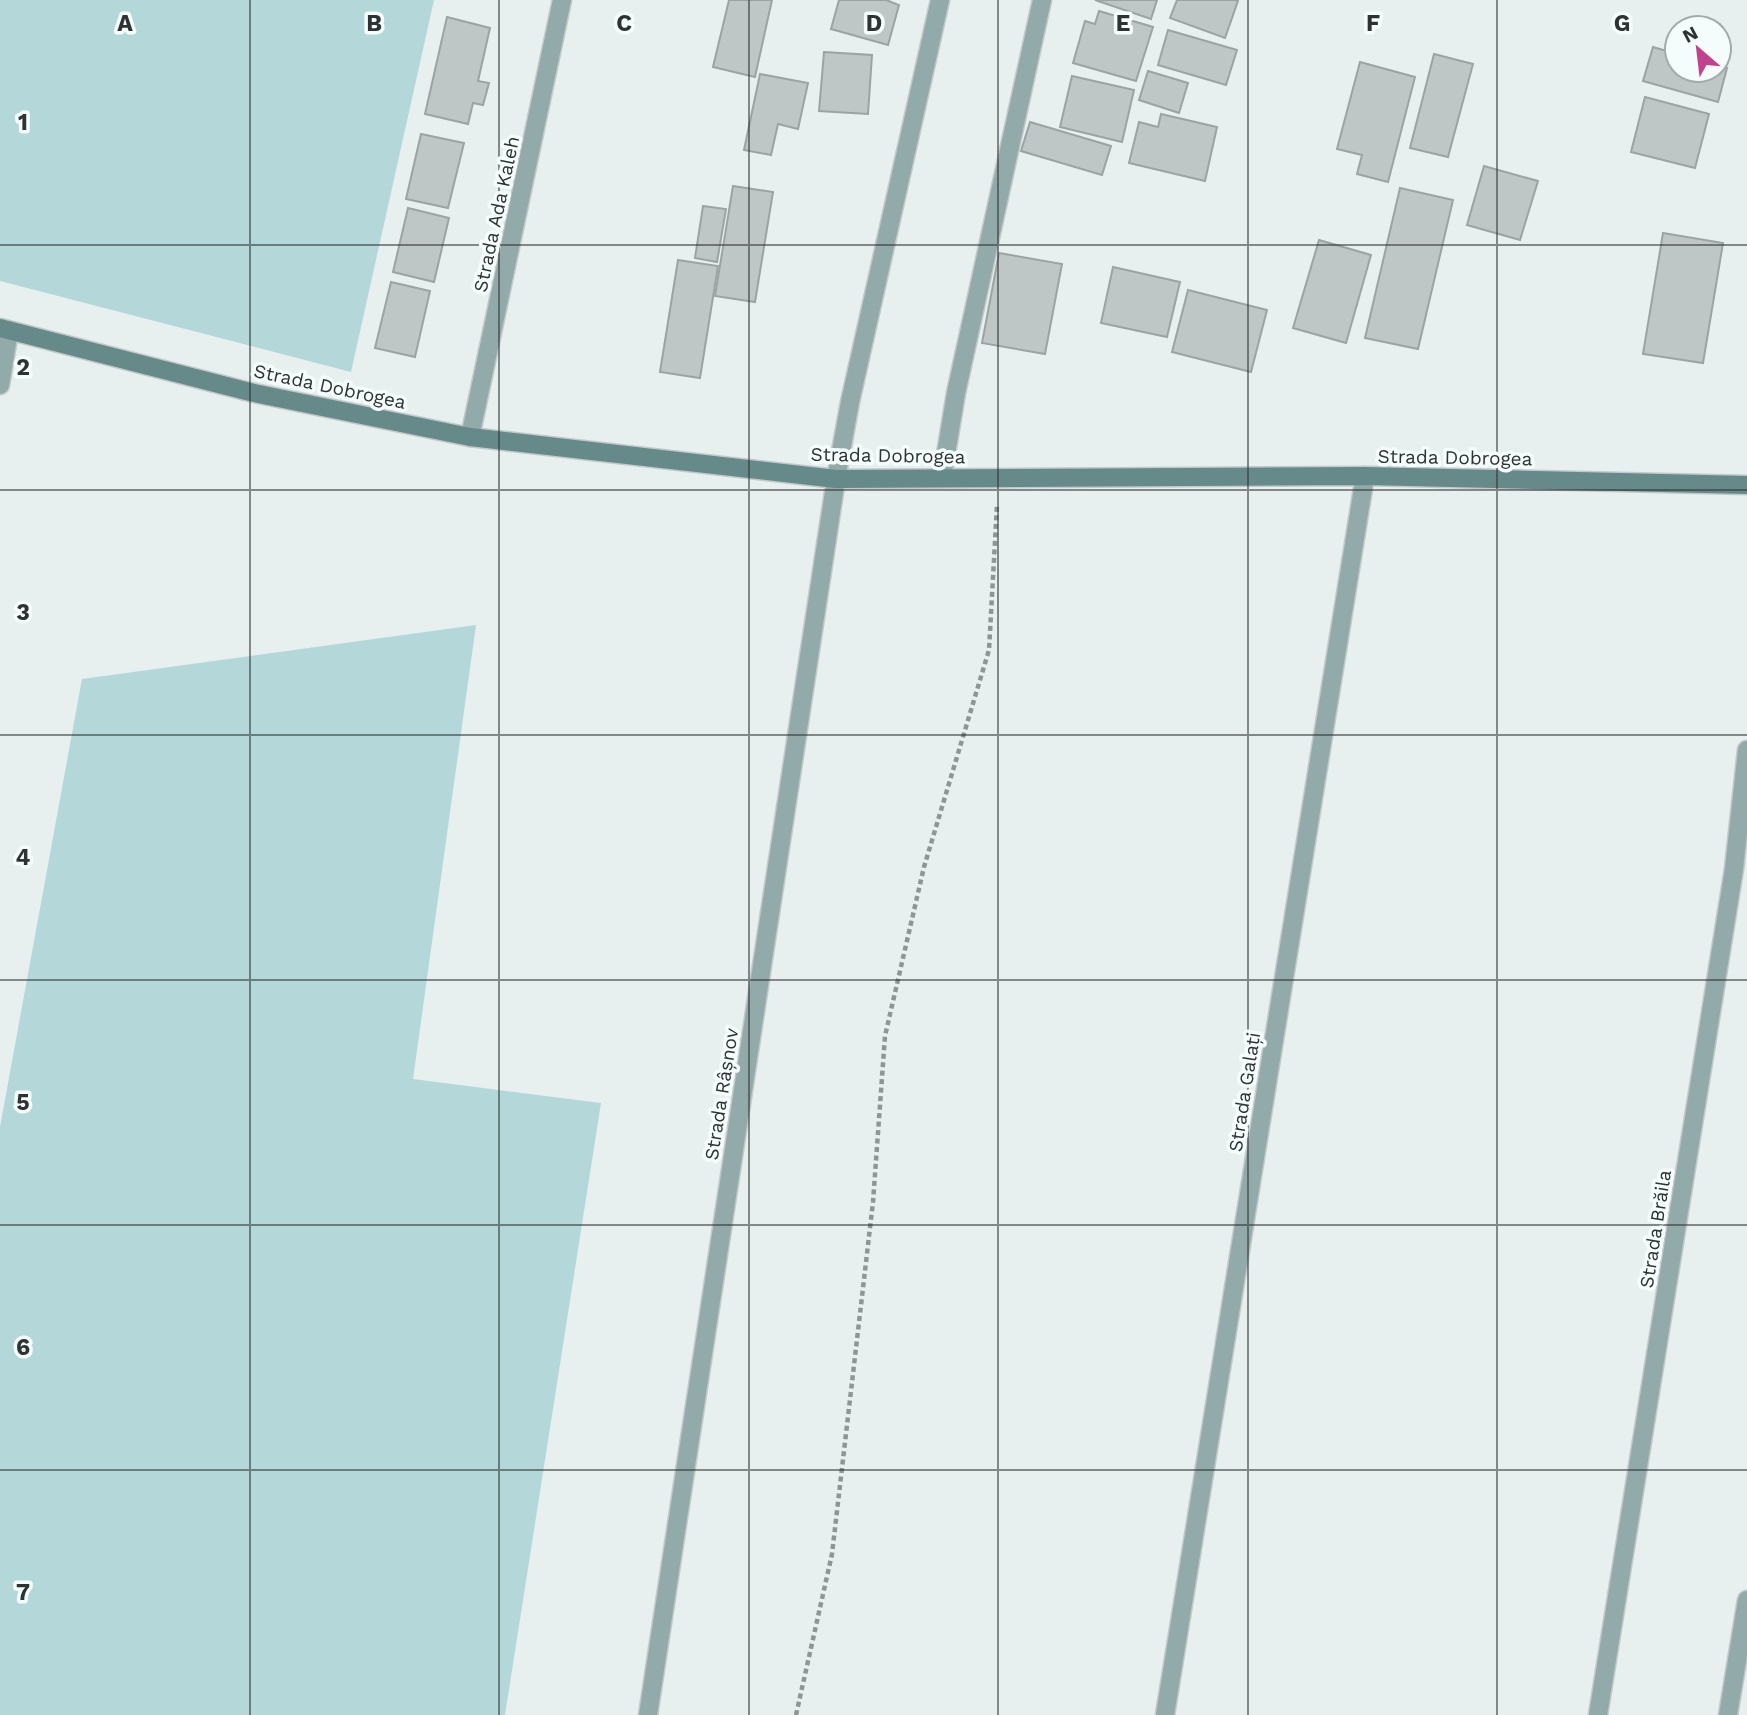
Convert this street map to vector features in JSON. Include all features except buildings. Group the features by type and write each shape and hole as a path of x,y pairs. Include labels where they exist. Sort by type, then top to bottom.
{"street":[{"name":"Strada Ada Kaleh","path":"470,436 562,0"},
{"name":"Strada Râșnov","path":"648,1715 836,479 850,402 940,0"},
{"path":"942,478 956,393 1042,0"},
{"name":"Strada Dobrogea","path":"5,330 254,393 470,436 836,479 1365,476 1747,485"},
{"path":"0,385 5,330"},
{"name":"Strada Galați","path":"1165,1715 1365,476"},
{"name":"Strada Brăila","path":"1598,1715 1734,869 1747,750"},
{"path":"1728,1715 1747,1600"}],"path":[{"path":"796,1715 832,1554 873,1202 885,1036 924,867 989,650 999,477"}],"shaded area":[{"path":"0,0 434,0 351,372 0,281"},
{"path":"476,625 413,1079 601,1103 505,1715 0,1715 0,1127 82,679"}]}
